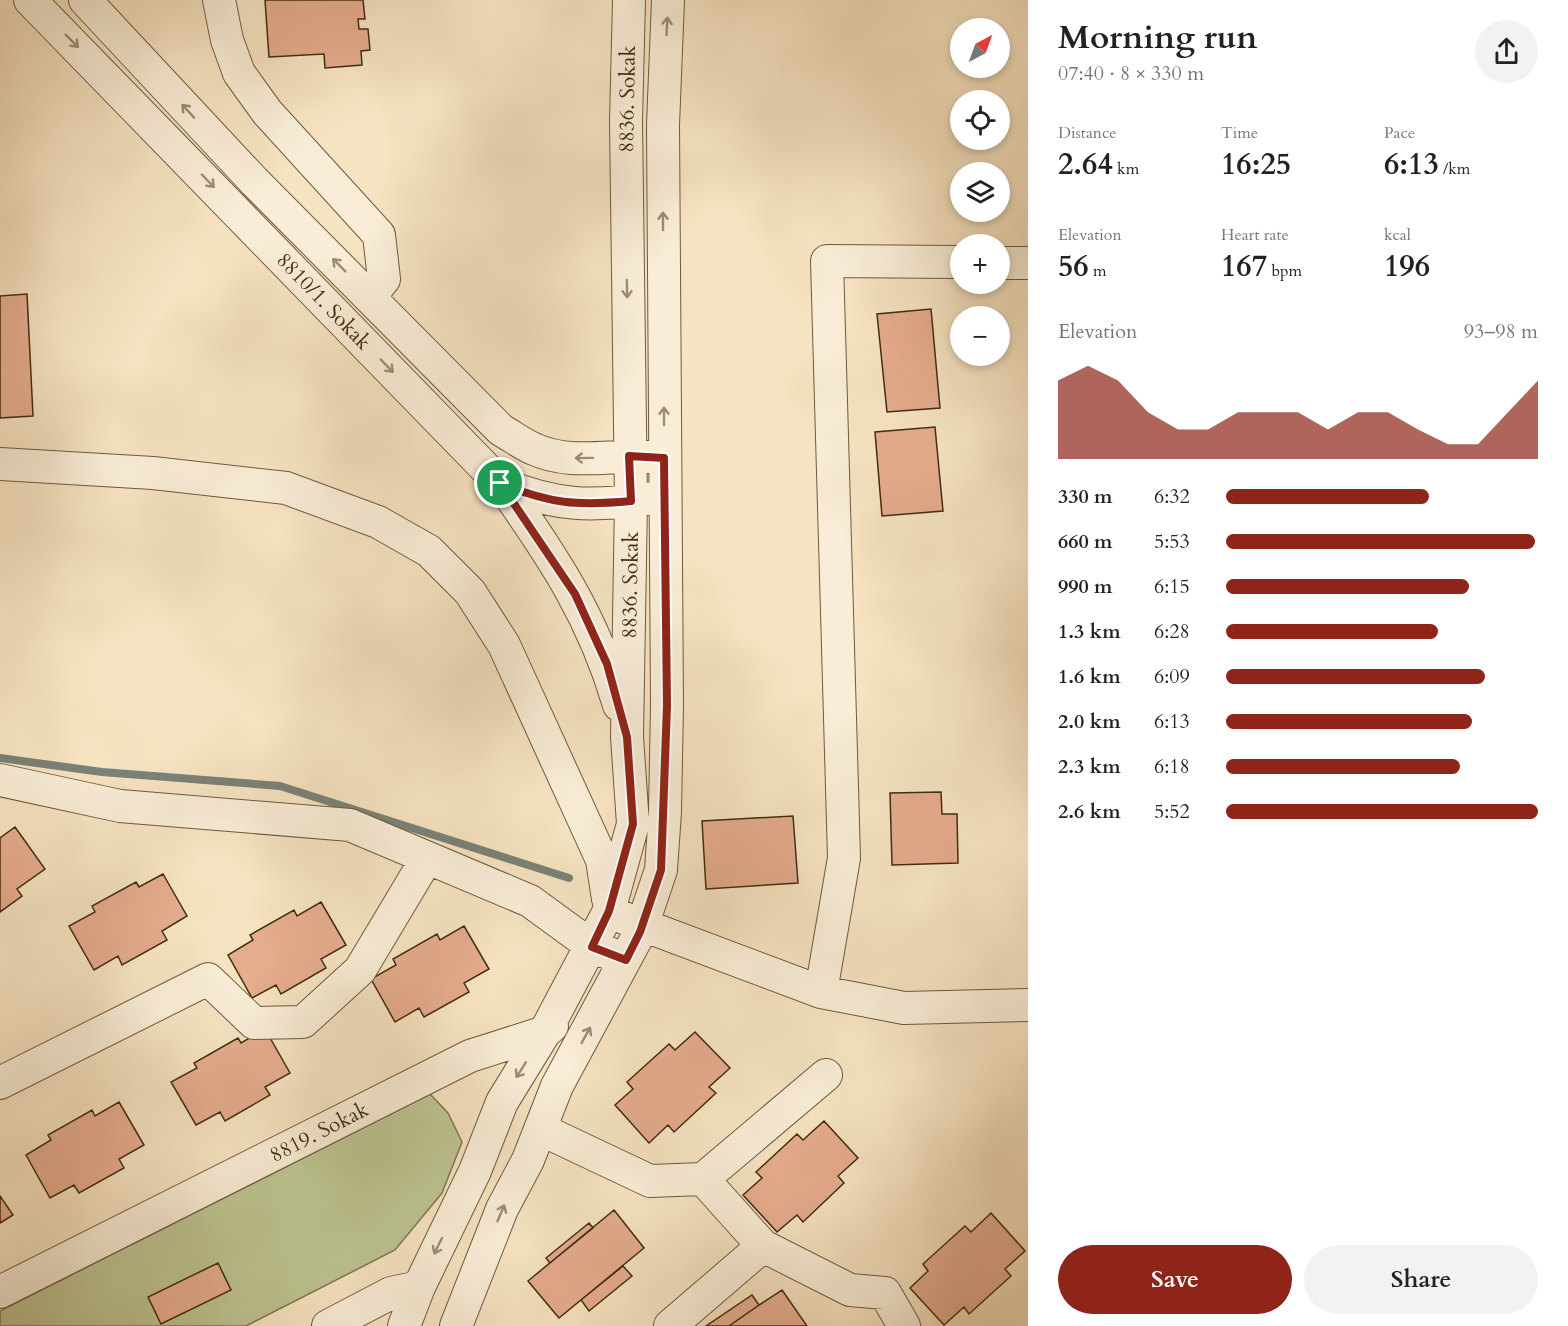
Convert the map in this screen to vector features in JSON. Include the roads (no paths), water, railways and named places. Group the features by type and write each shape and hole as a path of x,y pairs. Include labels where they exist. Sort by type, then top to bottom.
{"street":[{"name":"8810/1. Sokak","path":"30,0 500,483 533,497 567,504 631,501 664,496"},
{"name":"8810/1. Sokak","path":"85,0 254,181 501,430 534,450 558,456 580,459 629,456 664,458"},
{"path":"219,0 227,40 239,73 267,112 379,235 384,279 370,297"},
{"name":"8836. Sokak","path":"545,1032 592,947 609,911 633,824 627,737 631,501 626,121 628,0"},
{"path":"456,1326 502,1209 540,1129 557,1086 626,960 642,926 661,870 665,812 667,694 663,125 668,0"},
{"path":"821,992 844,858 827,261 950,262"},
{"path":"1010,263 1028,263"},
{"path":"0,464 153,473 286,488 378,522 429,551 470,591 504,645 602,860 609,911 626,960"},
{"path":"500,483 575,594 607,664 627,737"},
{"path":"0,780 120,806 350,825 530,901 592,947 626,960"},
{"path":"0,1083 208,980 254,1023 303,1022 360,970 427,858"},
{"path":"609,911 642,926 821,992 904,1008 1028,1005"},
{"name":"8819. Sokak","path":"0,1292 470,1056 545,1032 626,960"},
{"path":"404,1326 418,1287 475,1171 502,1102 545,1032"},
{"path":"540,1129 650,1181 703,1179 826,1075"},
{"path":"703,1179 763,1245 850,1290 885,1293 904,1326"},
{"path":"670,1326 763,1245"},
{"path":"328,1326 391,1293 418,1287"}],"waterway":[{"path":"0,758 102,772 280,786 569,878"}]}
